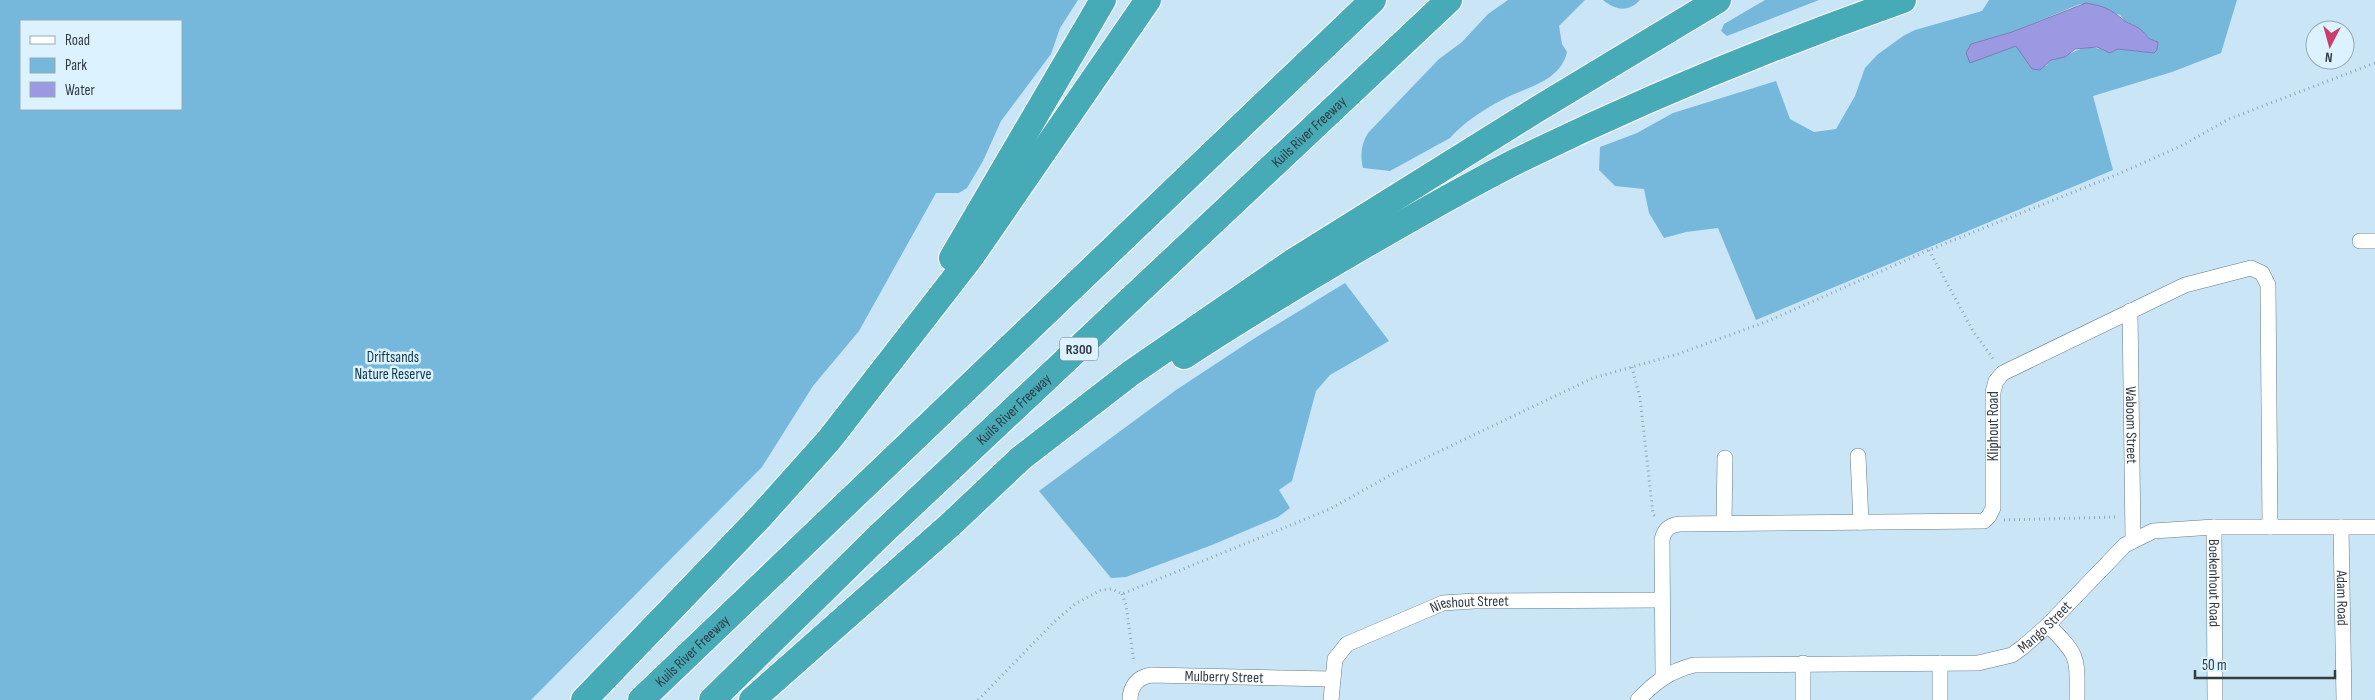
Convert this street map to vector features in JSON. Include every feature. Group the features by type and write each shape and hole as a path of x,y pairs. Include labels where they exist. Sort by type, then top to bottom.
{"highway":[{"path":"901,346 1103,0"},
{"path":"584,700 759,518 823,447 860,402 901,346 972,257 1148,0"},
{"name":"Kuils River Freeway","path":"641,700 1373,0"},
{"name":"Kuils River Freeway","path":"712,700 881,534 1449,0"},
{"path":"752,700 950,525 1021,458 1067,420 1188,333 1294,261 1528,115 1718,0"},
{"path":"950,525 1104,410 1187,354 1282,293 1432,206 1517,161 1614,115 1728,66 1903,0"}],"street":[{"name":"Kliphout Road","path":"1984,520 1989,516 1993,508 1993,392 1996,382 2003,373 2185,285 2245,269 2257,270 2266,278 2268,284 2270,526"},
{"name":"Waboom Street","path":"2130,311 2133,539"},
{"path":"1858,456 1860,522"},
{"path":"1724,523 1725,458"},
{"path":"1663,677 1662,540 1665,531 1674,524 1984,520"},
{"name":"Mango Street","path":"1638,700 1663,677 1694,665 1978,663 2012,655 2048,625 2118,552 2133,539 2154,530 2214,526 2375,527"},
{"name":"Boekenhout Road","path":"2214,526 2215,700"},
{"name":"Adam Road","path":"2341,527 2344,700"},
{"name":"Nieshout Street","path":"1331,700 1335,659 1347,644 1443,603 1474,601 1662,600"},
{"path":"2048,625 2072,649 2076,657 2077,700"},
{"path":"1802,663 1803,700"},
{"path":"1940,663 1940,700"},
{"name":"Mulberry Street","path":"1137,681 1151,675 1332,678"},
{"path":"1130,700 1132,688 1137,681"}],"path":[{"path":"1122,594 1176,570 1330,509 1396,472 1586,382 1678,354 1768,321 1929,250 2116,175 2180,146 2229,119 2375,63"},
{"path":"1929,250 1973,331 2003,373"},
{"path":"1632,367 1640,398 1653,514 1665,531"},
{"path":"1984,520 2133,517"},
{"path":"978,700 1054,622 1075,604 1101,590 1112,589 1122,594 1126,605 1137,681"}],"green space":[{"name":"Driftsands Nature Reserve","path":"0,0 1078,0 1060,28 1051,54 1001,121 983,161 967,188 959,193 936,193 859,331 813,386 762,467 531,700 0,700"},
{"path":"1508,0 1585,0 1559,26 1562,44 1567,52 1557,71 1540,83 1487,108 1467,122 1450,138 1390,171 1363,168 1362,150 1368,133 1439,59 1462,42 1488,14"},
{"path":"1603,0 1640,0 1631,7 1622,9 1612,6"},
{"path":"1765,0 1819,0 1727,36 1721,31 1724,24"},
{"path":"1989,0 2237,0 2221,53 2172,72 2093,96 2113,170 1756,320 1718,228 1686,232 1664,238 1649,213 1644,189 1615,186 1599,170 1600,147 1637,133 1673,113 1776,81 1790,119 1814,132 1836,129 1855,96 1865,68 1877,55 1903,36 1915,30 1982,11","holes":["2080,4 2120,15 2125,21 2140,29 2154,53 2118,49 2110,53 2092,47 2079,49 2051,60 2046,66 2016,46 2009,47 1991,38 2012,32"]},
{"path":"1345,283 1389,341 1330,375 1316,391 1292,481 1279,490 1290,508 1278,517 1212,545 1126,577 1111,578 1039,491 1176,390 1255,338"}],"water":[{"path":"2086,3 2107,9 2138,28 2148,38 2158,42 2157,50 2154,53 2118,49 2110,53 2097,47 2075,49 2065,57 2051,60 2040,70 2032,69 2016,46 1970,63 1966,53 1971,44 2012,32"}]}
